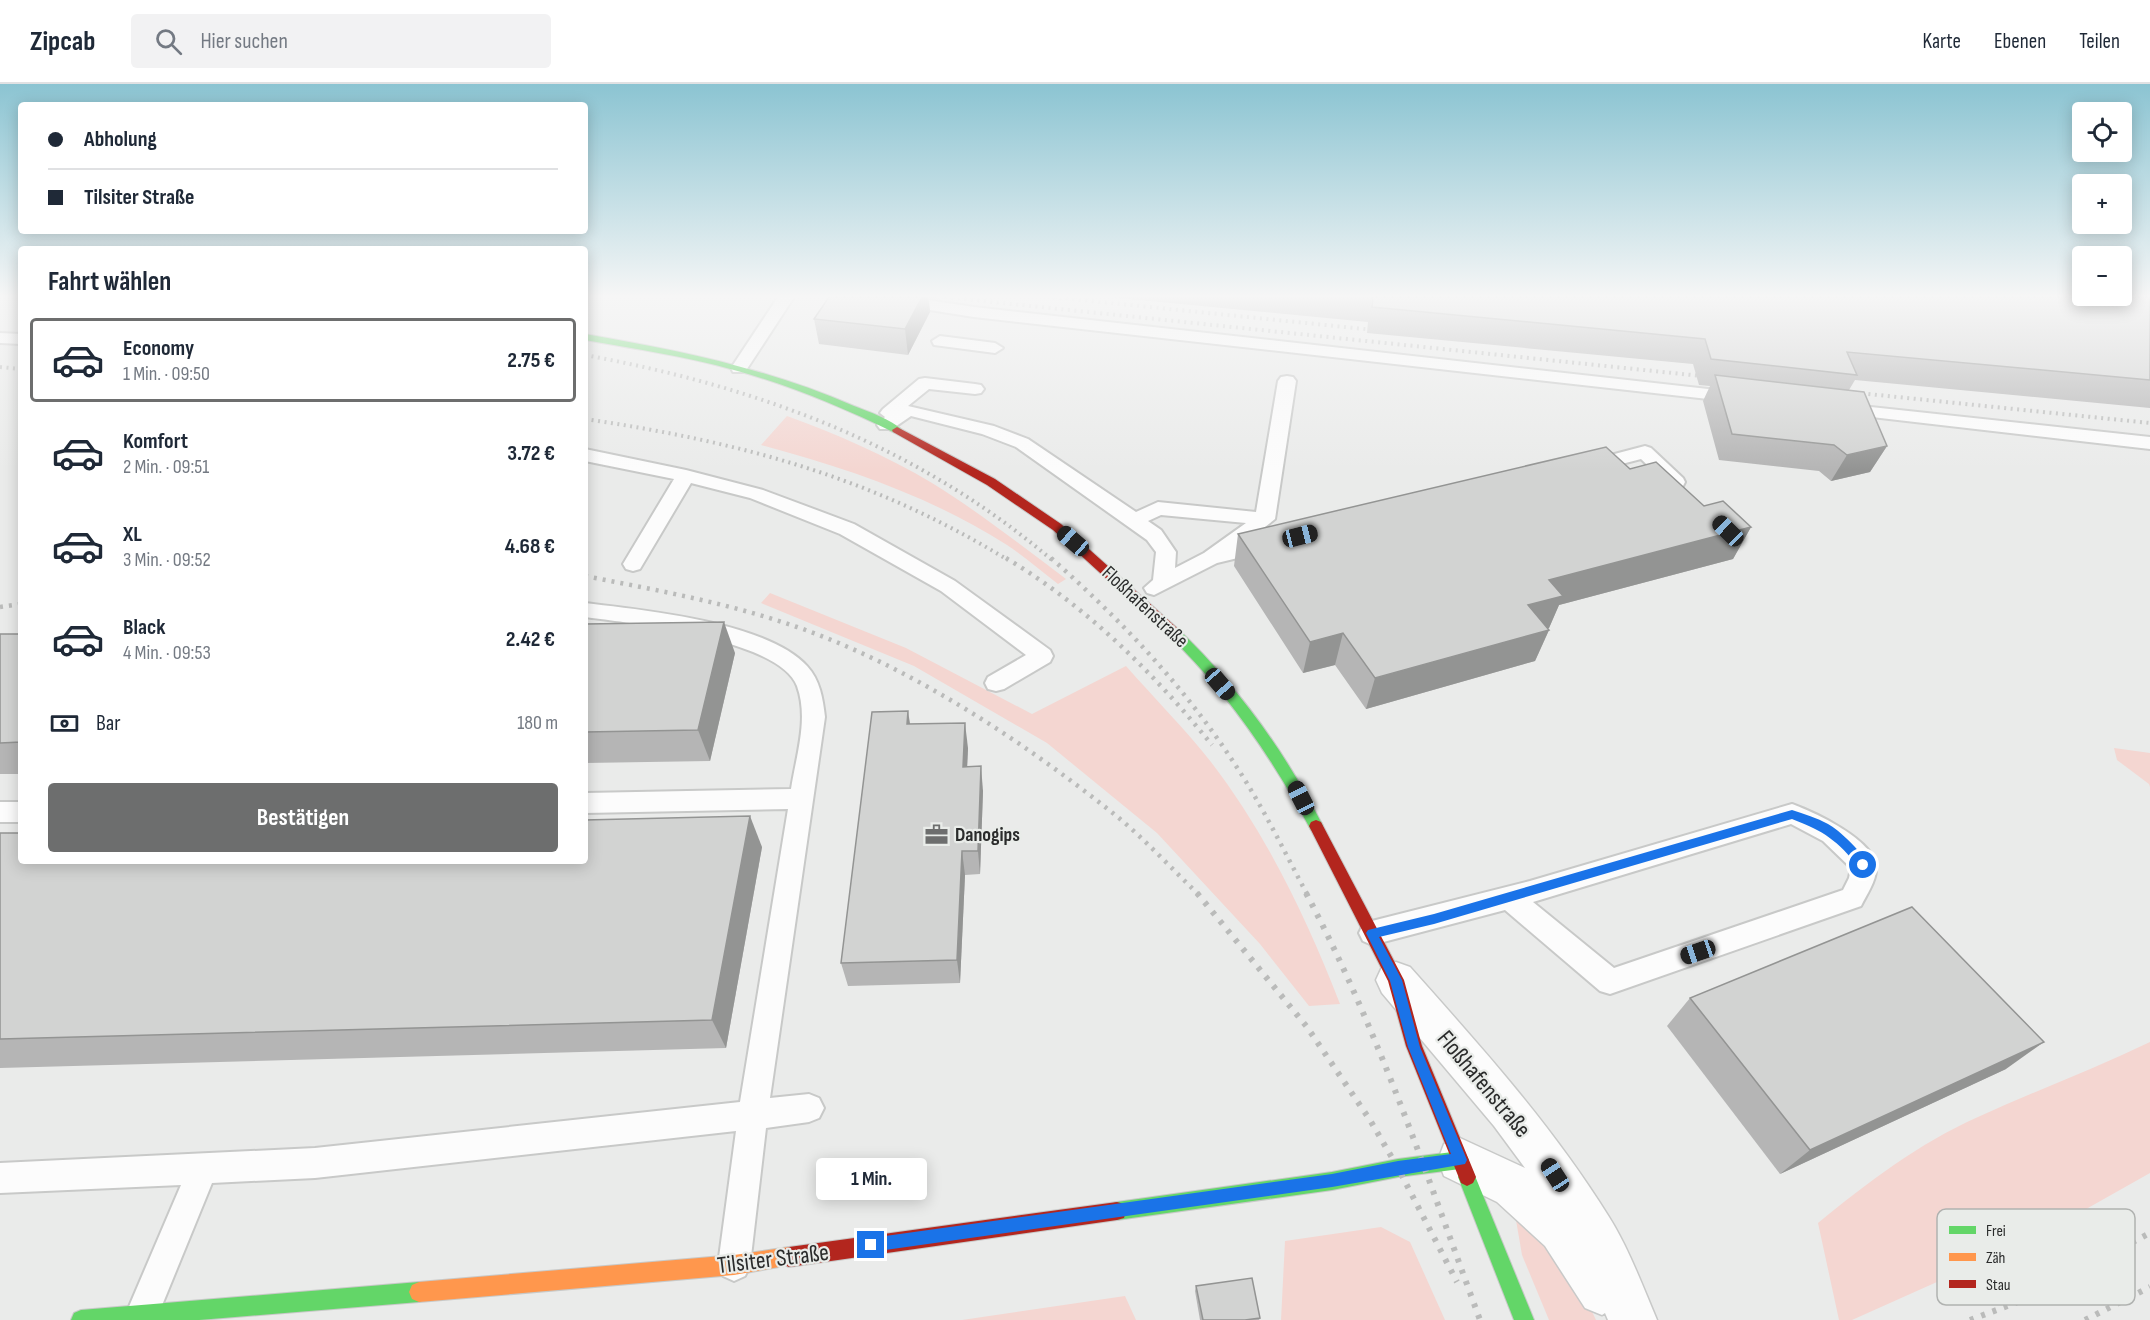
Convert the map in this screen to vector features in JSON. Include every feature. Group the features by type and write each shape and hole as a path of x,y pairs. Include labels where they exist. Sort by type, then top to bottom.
{"street":[{"name":"Floßhafenstraße","path":"682,355 739,368 818,396 882,423 991,482 1057,527 1185,642 1232,698 1291,779 1396,980 1414,1047 1524,1320"},
{"name":"Floßhafenstraße","path":"1396,980 1509,1111 1542,1155 1594,1235 1633,1320"},
{"name":"Tilsiter Straße","path":"81,1320 734,1265 1332,1181 1398,1168 1460,1160"},
{"path":"1460,1160 1513,1186 1561,1230 1622,1320"}],"lane":[{"path":"739,368 748,355"},
{"path":"1357,355 1746,398"},
{"path":"1137,597 1210,558 1264,519 1287,381"},
{"path":"882,423 925,383 975,388"},
{"path":"1829,407 2150,443"},
{"path":"882,423 911,411 988,430 1022,443 1056,464 1154,535 1166,552 1163,583"},
{"path":"1568,471 1645,452 1687,492"},
{"path":"588,456 686,476 756,494 848,529 948,586 1042,656 996,683"},
{"path":"633,564 686,476"},
{"path":"1135,520 1158,508 1264,519"},
{"path":"1210,558 1278,542"},
{"path":"588,610 664,620 751,643 781,656 799,672 810,692 814,717 753,1115 734,1265"},
{"path":"588,802 801,799"},
{"path":"0,812 18,812"},
{"path":"1372,933 1434,919 1508,897 1792,814 1826,827 1848,847 1863,865 1862,879 1852,898 1610,982 1508,897"},
{"path":"0,1178 315,1163 809,1108"},
{"path":"141,1316 203,1168"}],"shaded area":[{"path":"787,416 861,446 932,483 983,517 1066,579 1058,584 1007,545 919,498 857,474 761,445"},
{"path":"770,593 906,648 1032,714 1126,666 1211,762 1250,819 1284,878 1314,941 1340,1004 1309,1006 1260,944 1157,833 1047,743 914,666 761,603"},
{"path":"2114,748 2150,753 2150,787 2117,760"},
{"path":"2150,1042 2150,1173 2086,1209 1937,1209 1937,1282 1852,1320 1839,1320 1818,1223 1914,1151 1956,1127"},
{"path":"1516,1220 1543,1241 1584,1295 1596,1320 1549,1320 1522,1255"},
{"path":"1381,1227 1410,1242 1445,1320 1281,1320 1285,1241"},
{"path":"1125,1296 1136,1320 962,1320"}],"building":[{"path":"1710,355 1848,355 1857,375 1711,359"},
{"path":"1876,355 2150,355 2150,380"},
{"path":"1715,375 1864,392 1887,446 1847,455 1834,445 1732,434"},
{"path":"1606,447 1630,469 1656,462 1704,506 1723,501 1751,527 1549,580 1563,596 1528,605 1549,630 1375,678 1343,633 1310,642 1238,534"},
{"path":"724,622 698,730 588,732 588,624"},
{"path":"0,634 18,634 18,742 0,743"},
{"path":"908,711 907,724 965,723 963,767 981,766 978,851 962,851 957,960 841,963 872,712"},
{"path":"750,816 712,1020 0,1039 0,833 18,833 18,864 588,864 588,820"},
{"path":"1912,907 2044,1042 1810,1150 1690,998"},
{"path":"1252,1278 1260,1318 1203,1320 1196,1286"}],"railway":[{"path":"1497,355 1711,377"},
{"path":"588,356 712,384 833,426 891,453 946,484 1000,519 1052,560"},
{"path":"0,367 18,369"},
{"path":"1849,392 2150,423"},
{"path":"588,419 698,439 804,467 906,506 1008,560"},
{"path":"1006,558 1064,598 1117,642 1190,718 1212,745"},
{"path":"1051,558 1127,630 1195,709 1246,782 1307,894"},
{"path":"588,577 692,598 771,618 838,643 920,683 999,730 1074,783 1132,830 1197,893"},
{"path":"0,607 18,604"},
{"path":"1197,893 1307,1027 1370,1120 1398,1168 1457,1282"},
{"path":"1306,893 1332,944 1379,1050 1421,1157 1480,1320"},
{"path":"2135,1241 2150,1233"},
{"path":"2135,1295 2150,1287"},
{"path":"1970,1320 2010,1305"},
{"path":"2085,1320 2115,1305"}],"traffic: fast":[{"path":"684,355 779,380 897,430"},
{"path":"1172,631 1193,650 1252,722 1287,775 1316,826"},
{"path":"1117,1211 1332,1181 1398,1168 1460,1160"},
{"path":"1467,1177 1524,1320"},
{"path":"81,1320 419,1292"}],"traffic: slow":[{"path":"419,1292 734,1265 789,1257"}],"traffic: jam":[{"path":"897,430 991,482 1057,527 1172,631"},
{"path":"1316,826 1396,980 1414,1046 1467,1177"},
{"path":"789,1257 1117,1211"}],"place":[{"name":"Danogips","path":"937,835"}],"route":[{"path":"871,1245 1332,1181 1421,1164 1460,1160 1414,1047 1396,980 1372,933 1434,919 1792,814 1826,827 1848,847 1863,865"}]}
